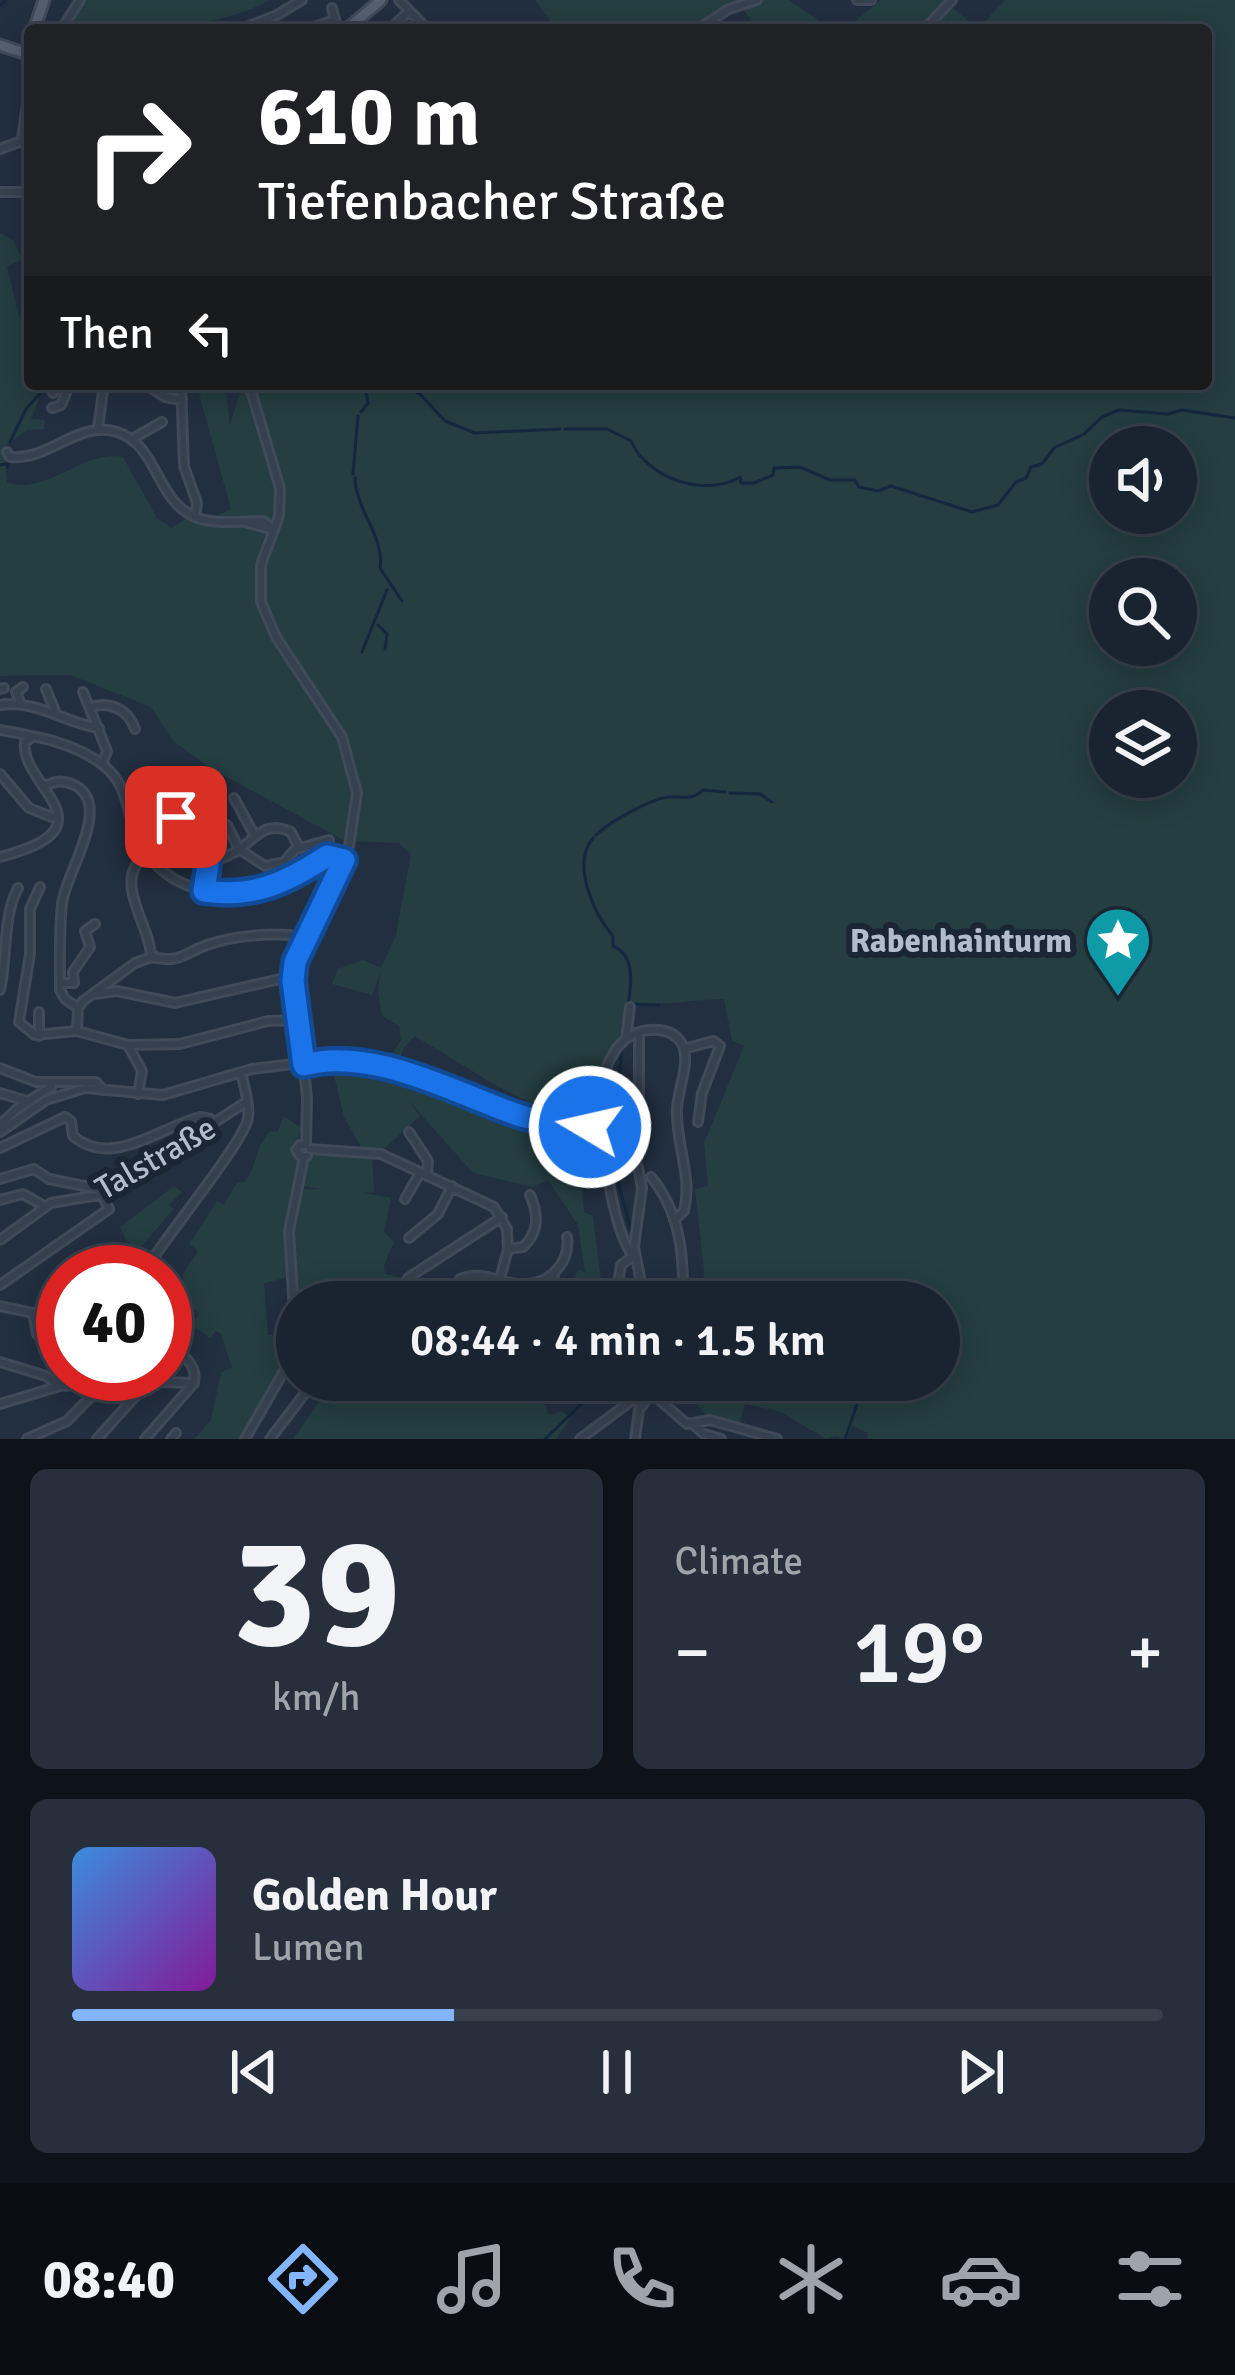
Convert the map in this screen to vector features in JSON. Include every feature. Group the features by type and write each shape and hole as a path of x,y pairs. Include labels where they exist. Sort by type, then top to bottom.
{"main road":[{"path":"350,24 381,0"}],"street":[{"path":"255,24 302,0"},
{"path":"706,24 757,0"},
{"path":"857,0 871,0"},
{"path":"930,24 952,0"},
{"path":"332,8 338,24"},
{"path":"323,24 335,20"},
{"path":"0,138 12,144"},
{"path":"0,148 24,139"},
{"path":"52,408 61,405 67,390"},
{"path":"98,429 103,390"},
{"path":"154,390 182,400"},
{"path":"181,390 184,466 196,503 195,517"},
{"path":"251,390 279,477 280,501 260,572 263,611 342,737 354,769 357,804 343,863 306,937 293,976 307,1126 289,1231 292,1281"},
{"path":"132,439 162,422"},
{"path":"21,458 98,429 132,439 178,506 195,517 274,530"},
{"path":"246,522 269,515 280,501"},
{"path":"21,704 16,692 23,687"},
{"path":"46,689 55,711"},
{"path":"83,692 107,751 102,764"},
{"path":"3,703 55,711 99,728"},
{"path":"90,708 119,709 136,729"},
{"path":"0,730 66,746 102,764 121,785 147,854 171,877 204,891 262,891 349,846"},
{"path":"0,857 37,844 57,818 57,803 30,768 24,751 28,740"},
{"path":"0,774 28,808 57,818"},
{"path":"45,786 62,781 74,785 90,805 89,824 63,899 60,983 64,999 78,1008"},
{"path":"162,783 184,835 208,864 204,891"},
{"path":"234,798 254,834"},
{"path":"227,825 239,849 257,863 273,866 297,848 329,840"},
{"path":"208,864 270,827 287,830 297,840 297,848"},
{"path":"147,854 132,869 130,886 150,937 151,957"},
{"path":"334,856 343,863"},
{"path":"319,862 343,863"},
{"path":"40,887 30,909 28,969 18,1017 26,1031 39,1036 77,1031 128,1045 180,1044 268,1021 298,1020"},
{"path":"0,986 4,915 18,888"},
{"path":"60,983 74,982 73,972 90,947 85,932 95,924"},
{"path":"77,1031 78,1008 135,963 247,938 306,937"},
{"path":"94,994 116,991 175,1003 293,976"},
{"path":"626,1039 630,1007"},
{"path":"39,1012 39,1036"},
{"path":"588,1127 606,1064 626,1039 668,1031 684,1049 677,1118 687,1198 683,1214 674,1220"},
{"path":"639,1033 639,1142"},
{"path":"684,1049 713,1041 720,1046 702,1093 698,1122"},
{"path":"128,1045 142,1071 138,1094"},
{"path":"1,1128 55,1096 85,1088 172,1094 242,1072 322,1064 359,1064 398,1072 441,1083 528,1118 588,1127 621,1144 633,1156 640,1178 635,1235 639,1281"},
{"path":"0,1068 14,1076 56,1084 96,1082 103,1090"},
{"path":"160,1245 238,1143 248,1121 242,1072"},
{"path":"1,1128 27,1101 56,1084"},
{"path":"0,1093 27,1101"},
{"name":"Talstraße","path":"0,1240 44,1206 104,1194 246,1102"},
{"path":"0,1148 65,1118 71,1121 73,1136 85,1145 111,1148 145,1140 200,1117 213,1125"},
{"path":"405,1199 423,1175 427,1158 409,1132"},
{"path":"580,1158 580,1168 586,1171 605,1136"},
{"path":"605,1136 623,1241 635,1256"},
{"path":"305,1151 381,1154 486,1200 502,1217 508,1249 500,1279"},
{"path":"0,1179 34,1169 50,1179 99,1189 107,1213 0,1285"},
{"path":"640,1178 651,1178 674,1220 683,1281"},
{"path":"409,1238 438,1214 452,1186"},
{"path":"0,1200 27,1195 44,1206"},
{"path":"508,1249 523,1247 534,1232 536,1209 530,1196"},
{"path":"409,1277 502,1217"},
{"path":"460,1279 482,1274 531,1284 553,1274 568,1252 567,1237"},
{"path":"617,1281 621,1264 635,1256"},
{"path":"553,1274 555,1281"},
{"path":"0,1306 36,1313"},
{"path":"33,1313 36,1329"},
{"path":"0,1362 36,1373"},
{"path":"145,1439 194,1383 192,1366"},
{"path":"245,1439 276,1385"},
{"path":"0,1404 36,1393"},
{"path":"27,1439 67,1420 86,1401"},
{"path":"97,1439 132,1401"},
{"path":"270,1439 299,1401"},
{"path":"580,1439 630,1401"},
{"path":"635,1439 643,1401"},
{"path":"663,1401 687,1424 710,1420 747,1426 781,1439"},
{"path":"694,1425 722,1439"}],"green space":[{"path":"84,0 270,0 198,23 69,24"},
{"path":"535,0 789,0 823,24 753,24 742,7 720,14 708,24 553,24"},
{"path":"880,0 949,0 972,24 852,24"},
{"path":"1005,0 1235,0 1235,1439 867,1439 868,1433 852,1426 847,1439 826,1439 781,1412 745,1404 740,1423 706,1416 695,1401 960,1401 960,1281 703,1281 695,1189 708,1186 704,1143 744,1046 732,1041 724,999 634,1005 610,1057 595,1114 543,1109 415,1036 404,1047 396,1070 372,1063 388,1060 401,1040 399,1026 382,1016 380,973 372,995 332,984 338,969 363,960 381,968 396,935 411,854 399,843 345,841 214,770 218,785 207,789 201,773 210,768 172,740 151,707 70,675 0,676 0,233 13,240 22,259 7,267 24,322 24,390 38,390 31,419 45,420 44,429 27,430 4,447 7,482 36,483 93,460 123,457 157,518 171,528 189,517 206,521 231,509 199,394 226,390 230,425 240,390 1212,390 1212,24 983,24"},
{"path":"332,1067 363,1067 369,1080 388,1074 430,1084 440,1098 441,1085 520,1119 587,1136 579,1159 584,1212 593,1216 604,1281 574,1281 578,1269 585,1272 578,1225 548,1180 532,1187 473,1173 408,1100 420,1116 383,1150 362,1148 344,1117"},
{"path":"283,1116 302,1128 293,1150 298,1162 286,1229 289,1277 264,1283 268,1335 276,1335 276,1379 242,1439 194,1439 211,1420 221,1372 232,1368 221,1334 216,1331 210,1338 192,1325 199,1314 192,1305 192,1260 198,1251 189,1244 217,1201 224,1205 237,1182 244,1182 270,1131 278,1132"},
{"path":"313,1155 372,1155 374,1192 364,1193 391,1198 384,1232 394,1242 385,1274 417,1281 296,1281 293,1228 304,1189 324,1189 299,1186 306,1161"},
{"path":"174,1186 182,1192 169,1205 174,1209 142,1245 126,1240 120,1227"},
{"path":"319,1401 541,1401 550,1415 561,1411 571,1418 556,1439 293,1439"}],"waterway":[{"path":"0,5 6,0"},
{"path":"10,442 26,409 43,390"},
{"path":"411,390 445,421 475,433 560,429"},
{"path":"361,412 368,403 366,392"},
{"path":"565,429 607,429 631,441 663,474 694,485 740,477 741,483 754,483 773,475 774,468 800,467 830,480 855,480 859,487 878,491 891,486 972,512 998,505 1054,448 1119,410 1168,414 1182,410 1235,418"},
{"path":"353,474 358,416"},
{"path":"7,467 8,460"},
{"path":"0,465 7,464"},
{"path":"355,478 378,546 380,568 402,601"},
{"path":"362,652 387,590"},
{"path":"378,625 387,634 385,649"},
{"path":"596,835 630,812 661,799 691,797 703,790 725,792"},
{"path":"730,793 760,794 772,802"},
{"path":"593,838 584,861 588,888 630,974 621,1039"},
{"path":"630,1004 659,1005"},
{"path":"616,1114 622,1048"},
{"path":"617,1150 617,1180"},
{"path":"618,1183 631,1229"},
{"path":"545,1439 585,1401"},
{"path":"845,1439 858,1401"}],"place":[{"name":"Rabenhainturm","path":"1118,999"}],"route":[{"path":"176,817 208,864 204,891 262,891 327,856 344,860 295,962 293,981 304,1065 383,1068 433,1081 528,1118 590,1127"}]}
